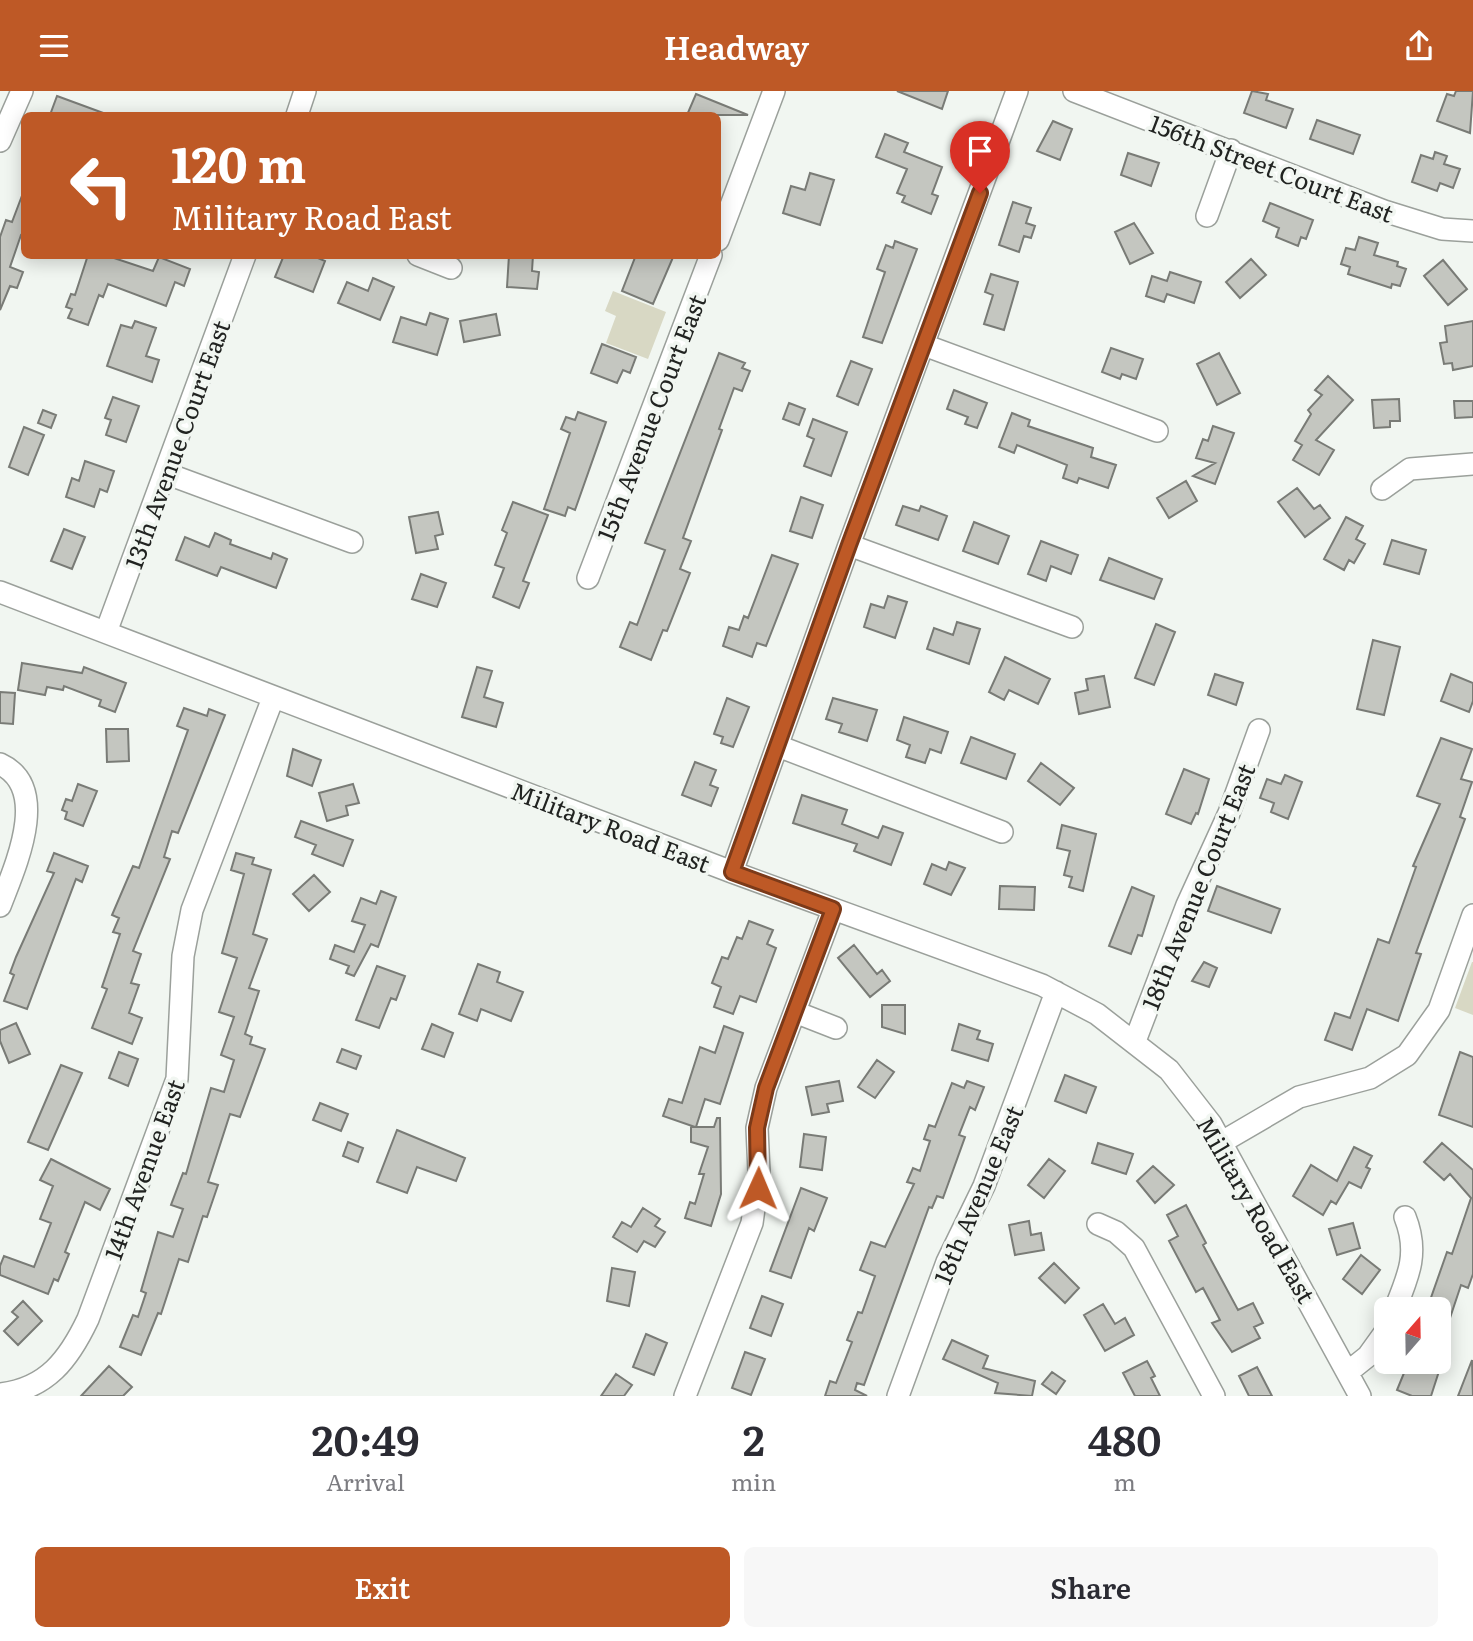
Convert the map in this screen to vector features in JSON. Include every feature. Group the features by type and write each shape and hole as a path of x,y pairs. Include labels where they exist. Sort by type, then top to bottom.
{"street":[{"path":"0,141 22,91"},
{"path":"297,112 305,91"},
{"path":"721,232 774,91"},
{"path":"732,872 849,545 1017,91"},
{"name":"156th Street Court East","path":"1074,91 1384,211 1442,229 1473,231"},
{"path":"1207,216 1231,150"},
{"name":"13th Avenue Court East","path":"106,632 244,259"},
{"path":"428,259 451,268"},
{"name":"15th Avenue Court East","path":"588,579 709,259"},
{"path":"924,345 1157,431"},
{"path":"1382,489 1410,469 1473,464"},
{"path":"165,473 352,542"},
{"path":"849,545 1072,627"},
{"name":"Military Road East","path":"0,592 732,872 1056,992 1097,1014 1135,1041 1187,1091 1223,1142 1360,1396"},
{"name":"14th Avenue East","path":"2,1395 24,1390 55,1371 66,1359 88,1319 177,1079 183,956 192,910 273,698"},
{"name":"18th Avenue Court East","path":"1135,1041 1187,905 1229,813 1259,730"},
{"path":"778,746 1002,832"},
{"path":"0,764 15,773 22,787 26,821 24,836 0,906"},
{"path":"685,1396 752,1223 759,1173 757,1128 766,1088 833,909"},
{"path":"1223,1142 1299,1097 1370,1078 1407,1055 1438,1010 1473,915"},
{"name":"18th Avenue East","path":"898,1396 947,1262 985,1186 1056,992"},
{"path":"795,1012 836,1028"},
{"path":"1399,1297 1412,1259 1413,1237 1405,1217"},
{"path":"1098,1224 1116,1232 1134,1248 1214,1396"},
{"path":"1348,1372 1374,1348"}],"green space":[{"path":"613,291 666,312 648,359 606,343 616,316 605,311"},
{"path":"1473,962 1473,1015 1455,1008"}],"building":[{"path":"897,91 948,91 942,109"},
{"path":"1252,91 1268,94 1266,100 1293,109 1286,128 1244,113"},
{"path":"1456,91 1473,91 1470,133 1437,121 1447,94 1454,96"},
{"path":"696,94 748,115 721,115 721,112 688,112"},
{"path":"57,96 101,112 51,112"},
{"path":"1317,120 1360,135 1353,154 1310,139"},
{"path":"1053,121 1072,129 1060,160 1037,151"},
{"path":"885,134 908,143 904,152 942,167 932,194 938,196 931,214 902,202 905,196 897,193 907,169 876,157"},
{"path":"1435,152 1447,156 1444,164 1460,169 1453,188 1440,183 1437,191 1412,182 1421,155 1433,159"},
{"path":"1128,153 1159,163 1151,186 1121,175"},
{"path":"810,173 834,180 820,225 783,213 791,186 805,190"},
{"path":"21,198 21,235 10,267 23,272 17,288 10,286 0,310 0,237 6,220 12,222"},
{"path":"1013,202 1031,208 1026,223 1035,226 1031,238 1024,236 1019,252 999,245"},
{"path":"1270,203 1313,220 1306,239 1301,237 1298,246 1276,237 1279,228 1263,221"},
{"path":"1134,223 1153,253 1130,264 1115,232"},
{"path":"1359,237 1378,243 1374,255 1398,262 1397,266 1406,269 1400,286 1392,284 1391,288 1348,274 1350,267 1341,264 1346,248 1355,250"},
{"path":"895,241 917,249 882,343 863,337 885,272 877,269 886,245 893,248"},
{"path":"87,259 117,259 153,271 158,259 164,259 190,269 184,286 175,282 166,306 108,284 103,297 99,295 88,325 68,318 72,309 66,307 71,294 75,295"},
{"path":"282,259 325,261 313,292 275,277"},
{"path":"509,259 533,259 532,271 539,272 537,289 507,287"},
{"path":"634,259 672,259 653,304 622,291"},
{"path":"1251,259 1266,275 1240,298 1226,282"},
{"path":"1443,260 1467,289 1448,305 1424,276"},
{"path":"1170,272 1201,282 1194,303 1167,294 1164,302 1146,296 1152,276 1167,281"},
{"path":"991,274 1018,282 1004,330 984,324 993,295 985,292"},
{"path":"373,278 394,287 380,320 338,303 347,282 368,291"},
{"path":"430,313 448,319 437,355 393,342 401,317 426,325"},
{"path":"496,314 500,335 464,342 460,321"},
{"path":"135,321 156,328 146,356 159,360 152,382 107,366 121,325 132,328"},
{"path":"1473,321 1473,366 1453,370 1452,363 1444,364 1440,343 1447,342 1445,326"},
{"path":"602,344 636,357 630,373 623,370 617,383 591,373"},
{"path":"1111,348 1143,359 1136,379 1122,374 1120,379 1102,372"},
{"path":"719,353 745,363 742,368 750,371 742,391 734,388 719,429 722,430 683,538 691,541 680,569 690,573 667,631 663,630 651,660 620,647 630,622 637,625 665,550 645,543"},
{"path":"1219,353 1240,393 1217,405 1197,364"},
{"path":"851,361 872,369 858,405 837,396"},
{"path":"1328,376 1353,400 1316,440 1334,450 1319,475 1293,460 1302,445 1295,441 1311,414 1308,410 1322,395 1315,390"},
{"path":"954,390 987,403 977,428 965,424 968,417 947,409"},
{"path":"113,397 139,406 126,442 106,435 111,420 105,418"},
{"path":"1399,399 1400,421 1390,421 1390,427 1374,428 1372,400"},
{"path":"1454,401 1473,401 1473,417 1455,418"},
{"path":"789,403 805,409 799,425 783,419"},
{"path":"43,410 56,415 51,428 38,423"},
{"path":"578,412 606,422 575,510 568,507 565,516 544,509 570,433 561,429 566,417 575,420"},
{"path":"1012,413 1030,420 1028,426 1093,448 1091,457 1116,465 1108,488 1079,478 1077,483 1063,478 1067,465 1017,445 1014,453 999,447"},
{"path":"813,419 847,432 831,476 804,466 814,439 807,436"},
{"path":"1213,426 1234,433 1215,484 1193,476 1215,463 1196,458 1203,439 1208,441"},
{"path":"24,427 44,435 28,475 9,467"},
{"path":"85,461 114,471 107,492 100,489 94,507 66,497 72,478 79,481"},
{"path":"1186,481 1197,501 1169,518 1157,498"},
{"path":"1297,488 1314,509 1320,505 1330,518 1305,537 1278,502"},
{"path":"801,497 823,505 812,538 790,531"},
{"path":"513,502 548,515 523,581 529,583 519,608 493,597 504,568 495,565 507,533 502,530"},
{"path":"903,506 919,511 921,506 947,516 938,540 896,525"},
{"path":"438,512 443,534 435,536 438,549 416,553 409,517"},
{"path":"1346,517 1363,526 1356,539 1365,544 1354,563 1349,560 1344,570 1324,559"},
{"path":"974,522 1009,536 998,564 963,551"},
{"path":"64,529 85,537 72,569 51,561"},
{"path":"215,533 231,540 230,544 271,559 273,553 287,559 276,588 221,567 217,576 176,560 185,537 209,547"},
{"path":"1392,540 1426,550 1419,574 1384,564"},
{"path":"1041,541 1078,555 1071,574 1051,566 1046,581 1028,574"},
{"path":"772,555 798,564 766,646 757,643 752,657 723,646 729,627 739,630 744,616 748,618"},
{"path":"1109,558 1162,579 1154,599 1100,580"},
{"path":"421,574 446,583 437,607 412,599"},
{"path":"888,596 907,602 895,638 864,627 871,604 884,608"},
{"path":"957,622 980,629 969,664 927,649 934,628 953,635"},
{"path":"1156,624 1175,632 1154,685 1135,678"},
{"path":"1373,640 1400,647 1384,715 1357,709"},
{"path":"1005,657 1050,679 1038,704 1009,690 1004,700 989,692"},
{"path":"22,663 82,673 84,667 126,683 115,712 99,706 101,700 64,686 63,690 47,687 45,695 18,690"},
{"path":"477,667 492,671 484,697 503,703 496,727 462,717"},
{"path":"1215,674 1243,683 1236,705 1208,695"},
{"path":"1451,674 1473,683 1473,701 1469,712 1441,701"},
{"path":"1104,676 1110,707 1079,714 1075,693 1088,690 1086,679"},
{"path":"0,692 15,693 13,724 0,723"},
{"path":"727,698 749,707 733,747 721,743 723,737 714,734"},
{"path":"833,698 877,710 867,741 839,732 842,724 826,719"},
{"path":"184,708 207,716 209,709 225,715 178,833 172,831 164,857 170,859 133,951 141,954 131,983 139,985 129,1013 142,1018 132,1044 92,1028 107,989 102,987 120,934 113,932 119,918 112,915 133,866 139,868 188,730 177,726"},
{"path":"904,717 948,732 941,753 930,749 925,763 906,757 910,745 897,740"},
{"path":"106,729 128,729 129,761 107,762"},
{"path":"971,737 1015,754 1006,779 961,763"},
{"path":"1441,738 1472,749 1461,779 1472,782 1460,817 1465,819 1416,953 1421,954 1398,1021 1367,1009 1352,1050 1325,1040 1335,1013 1350,1018 1378,939 1389,943 1416,867 1413,866 1440,804 1417,796"},
{"path":"293,749 321,760 312,786 287,776"},
{"path":"695,762 716,770 710,785 718,788 711,806 682,795"},
{"path":"1041,763 1074,788 1060,805 1028,781"},
{"path":"1184,769 1209,779 1198,814 1196,813 1191,824 1166,814"},
{"path":"1285,775 1302,782 1288,819 1271,812 1274,803 1260,798 1267,779 1281,784"},
{"path":"78,784 97,791 83,826 65,819 67,812 62,810 66,799 72,801"},
{"path":"353,784 359,803 346,806 348,815 327,821 319,793"},
{"path":"802,795 847,810 842,824 878,838 883,826 903,833 891,865 854,851 857,844 793,823"},
{"path":"301,821 353,840 343,866 312,854 316,845 295,837"},
{"path":"1062,825 1096,834 1083,891 1069,887 1072,877 1064,875 1070,851 1057,848"},
{"path":"54,853 88,866 82,882 76,879 27,1009 4,1001 14,975 10,973 16,957 54,873 47,871"},
{"path":"236,853 254,858 252,864 271,870 253,934 267,939 249,988 259,991 245,1034 252,1037 250,1044 265,1049 240,1117 230,1114 208,1182 218,1185 207,1217 203,1216 188,1262 179,1259 161,1314 158,1313 141,1355 120,1347 133,1315 138,1317 146,1293 141,1291 158,1232 173,1237 183,1209 171,1205 183,1173 186,1174 211,1088 224,1092 234,1060 221,1055 234,1017 219,1012 237,958 222,953 244,874 231,870"},
{"path":"949,862 965,868 951,895 924,884 932,864 946,870"},
{"path":"314,875 330,892 309,911 293,894"},
{"path":"1000,886 1035,887 1034,910 999,909"},
{"path":"1217,886 1280,909 1271,933 1208,911"},
{"path":"1132,887 1154,896 1142,936 1138,935 1131,954 1109,946"},
{"path":"381,891 396,897 378,947 371,944 354,976 346,973 349,966 330,959 335,945 354,952 365,925 352,921 361,898 376,904"},
{"path":"749,921 773,930 767,944 776,948 756,1002 740,996 733,1014 714,1007 721,987 712,983 722,957 728,959 737,937 742,939"},
{"path":"854,945 877,974 882,970 890,981 870,997 838,958"},
{"path":"1204,962 1217,968 1209,987 1192,981"},
{"path":"478,964 500,972 497,982 523,992 511,1021 481,1009 477,1021 459,1014"},
{"path":"377,966 405,976 396,1000 391,998 379,1028 356,1020"},
{"path":"882,1005 905,1005 905,1034 882,1027"},
{"path":"16,1023 30,1054 9,1063 0,1041 0,1030"},
{"path":"432,1024 453,1033 444,1057 422,1049"},
{"path":"959,1024 980,1031 977,1039 993,1044 988,1061 952,1050"},
{"path":"724,1026 743,1033 720,1104 705,1099 696,1127 714,1127 717,1118 720,1118 721,1194 711,1226 685,1218 690,1202 695,1204 704,1174 699,1174 708,1147 691,1142 691,1127 695,1127 663,1116 669,1099 682,1103 700,1047 715,1053"},
{"path":"342,1049 361,1056 356,1069 337,1062"},
{"path":"119,1052 138,1059 128,1086 109,1078"},
{"path":"1460,1052 1473,1057 1473,1127 1439,1115"},
{"path":"877,1060 894,1072 875,1098 858,1087"},
{"path":"61,1065 82,1073 48,1150 28,1142"},
{"path":"1065,1075 1096,1087 1086,1113 1055,1101"},
{"path":"839,1081 843,1101 827,1104 829,1112 812,1115 806,1087"},
{"path":"967,1081 984,1087 975,1110 970,1107 959,1135 965,1137 943,1198 937,1196 932,1208 929,1207 864,1385 857,1383 855,1390 867,1396 825,1396 830,1381 836,1383 852,1342 847,1340 858,1312 862,1313 875,1276 860,1270 871,1242 885,1247 914,1184 907,1182 913,1168 920,1171 930,1141 924,1139 929,1125 935,1127 952,1083 964,1088"},
{"path":"320,1103 348,1114 341,1131 313,1120"},
{"path":"397,1130 465,1158 456,1181 417,1167 407,1193 377,1182"},
{"path":"804,1134 826,1137 822,1170 800,1167"},
{"path":"348,1142 363,1148 358,1162 343,1156"},
{"path":"1098,1143 1133,1154 1126,1174 1092,1163"},
{"path":"1442,1143 1473,1170 1473,1274 1468,1288 1461,1285 1451,1315 1451,1297 1431,1297 1447,1252 1452,1254 1471,1198 1450,1174 1444,1180 1424,1162"},
{"path":"1354,1147 1372,1156 1366,1167 1370,1169 1361,1188 1349,1182 1336,1204 1331,1201 1323,1215 1293,1196 1311,1165 1337,1181"},
{"path":"51,1159 110,1189 100,1210 85,1202 65,1252 69,1254 58,1281 54,1279 48,1294 0,1275 0,1266 4,1256 34,1267 51,1223 40,1219 53,1186 40,1180"},
{"path":"1049,1159 1065,1171 1044,1198 1028,1185"},
{"path":"1153,1166 1174,1185 1155,1203 1137,1181"},
{"path":"801,1188 827,1198 814,1231 809,1228 791,1278 770,1271"},
{"path":"1186,1205 1206,1243 1203,1245 1238,1310 1253,1303 1263,1323 1254,1327 1260,1338 1232,1352 1212,1323 1220,1320 1203,1288 1196,1292 1169,1241 1178,1236 1167,1215"},
{"path":"643,1208 660,1219 655,1226 665,1232 655,1247 644,1241 637,1252 613,1237 622,1222 631,1227"},
{"path":"1029,1221 1031,1235 1041,1233 1044,1250 1015,1255 1009,1225"},
{"path":"1353,1223 1360,1248 1337,1255 1329,1229"},
{"path":"1361,1255 1380,1270 1362,1294 1343,1279"},
{"path":"1054,1263 1079,1288 1065,1303 1039,1278"},
{"path":"612,1268 635,1272 629,1306 607,1301"},
{"path":"762,1296 783,1304 771,1336 750,1328"},
{"path":"23,1301 42,1321 18,1345 4,1331 18,1317 12,1312"},
{"path":"1103,1304 1115,1324 1125,1318 1134,1335 1105,1351 1084,1315"},
{"path":"646,1334 667,1343 654,1375 633,1367"},
{"path":"952,1340 988,1356 983,1368 1035,1381 1032,1396 995,1393 998,1383 943,1359"},
{"path":"745,1352 765,1359 751,1395 732,1388"},
{"path":"1472,1360 1473,1396 1458,1396"},
{"path":"1147,1361 1155,1376 1151,1378 1160,1396 1135,1396 1123,1373"},
{"path":"109,1366 132,1387 123,1396 81,1396"},
{"path":"1257,1367 1272,1396 1249,1396 1239,1376"},
{"path":"1052,1372 1065,1381 1056,1394 1042,1384"},
{"path":"616,1374 632,1385 624,1396 601,1396"},
{"path":"1404,1374 1438,1374 1431,1396 1412,1396 1397,1390"}],"route":[{"path":"758,1188 757,1128 766,1088 833,909 732,872 849,545 980,193"}]}
